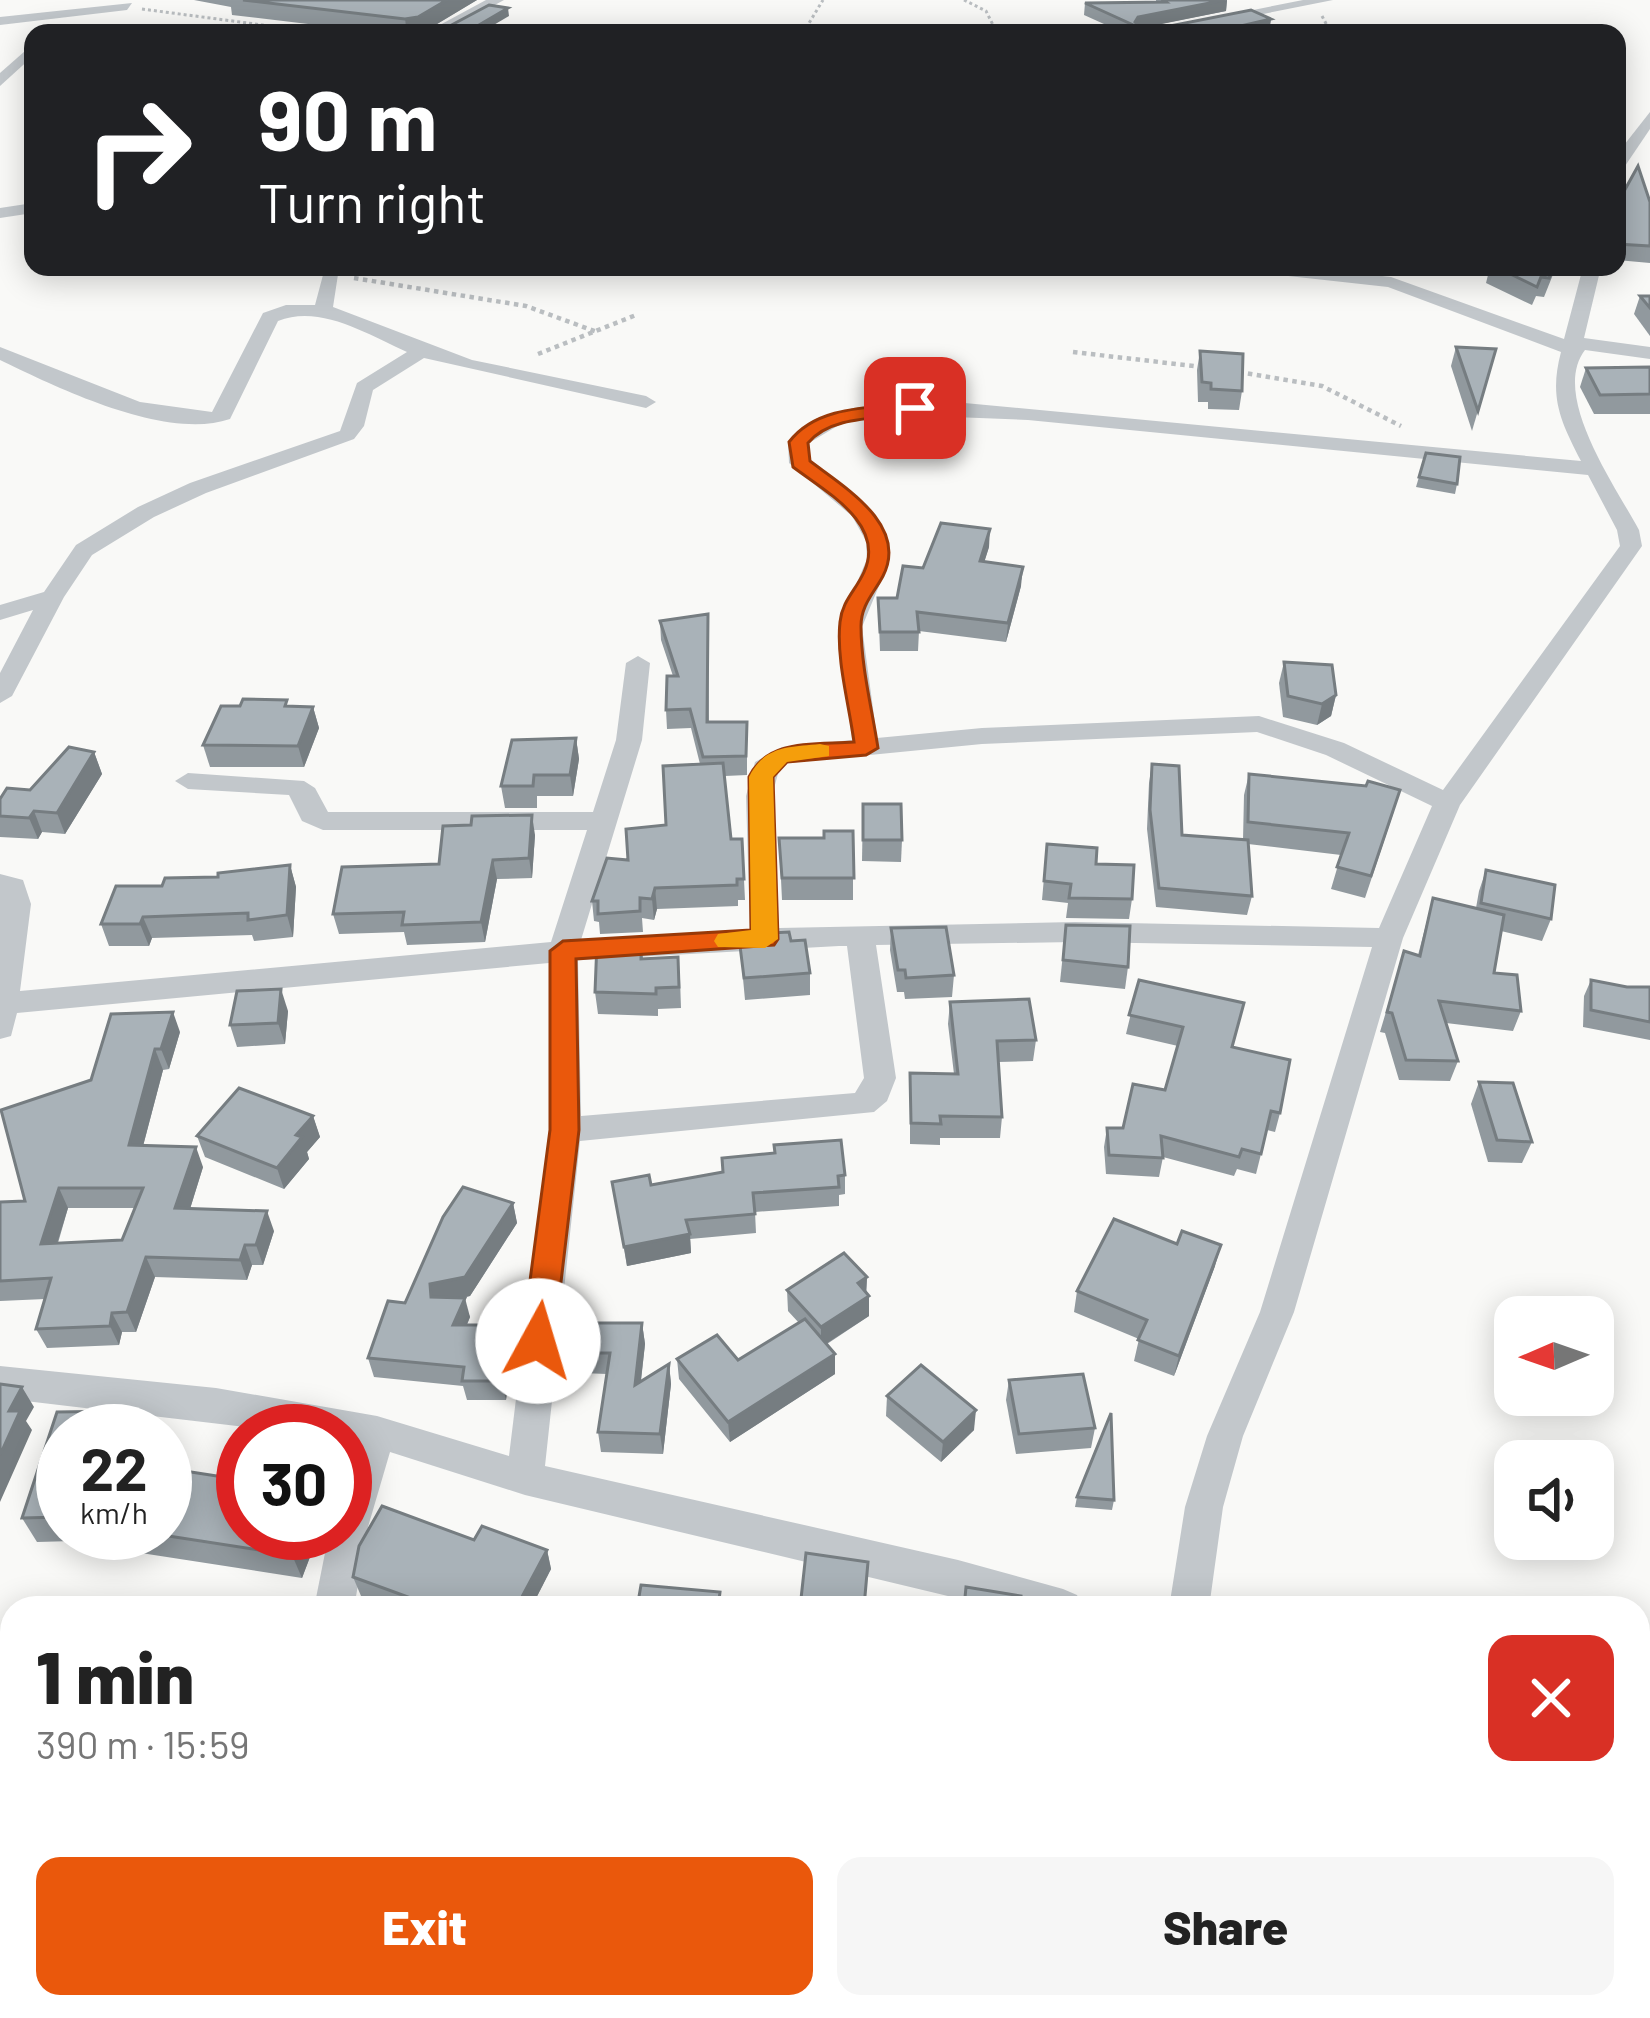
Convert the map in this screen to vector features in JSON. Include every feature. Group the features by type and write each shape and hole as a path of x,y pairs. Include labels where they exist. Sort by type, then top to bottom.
{"street":[{"path":"450,24 497,0"},
{"path":"1194,24 1326,0"},
{"path":"0,21 134,3"},
{"path":"86,24 134,3"},
{"path":"0,81 24,57"},
{"path":"1626,153 1650,117"},
{"path":"322,276 323,310"},
{"path":"1336,276 1391,282 1575,346 1650,353"},
{"path":"1191,1596 1209,1489 1225,1436 1277,1312 1389,938 1447,803 1624,563 1630,546 1628,530 1572,424 1563,383 1590,276"},
{"path":"0,353 56,379 149,408 214,418 223,415 270,317 286,311 323,310 422,351 505,375 646,401"},
{"path":"0,696 52,597 84,550 146,512 198,488 346,435 354,426 364,387 422,351"},
{"path":"866,748 850,624 855,602 874,575 881,551 872,526 851,502 800,463 798,442 812,426 849,416 952,410 1446,451 1594,469"},
{"path":"0,613 52,597"},
{"path":"525,1478 565,1130 563,951 628,740 638,663"},
{"path":"765,939 759,796 768,762 782,755 982,736 1259,724 1335,748 1447,803"},
{"path":"188,781 296,787 306,794 312,815 323,821 604,821"},
{"path":"0,884 13,887 17,904 1,1012 312,971 765,939 1142,932 1389,938"},
{"path":"565,1130 863,1104 875,1093 880,1078 860,937"},
{"path":"0,1382 216,1404 377,1432 525,1478 1021,1596"},
{"path":"336,1596 377,1432"}],"path":[{"path":"964,0 986,11 992,24"},
{"path":"134,3 266,24"},
{"path":"346,276 390,287 526,306 596,332"},
{"path":"505,375 523,359 636,315"},
{"path":"1072,352 1207,368"},
{"path":"1229,370 1322,386 1446,451"}],"building":[{"path":"243,0 447,0 405,19"},
{"path":"1163,0 1225,0 1138,17 1137,24 1085,3 1166,2"},
{"path":"489,5 508,8 481,24 453,24"},
{"path":"1251,10 1271,19 1249,24 1180,24"},
{"path":"1638,166 1650,202 1650,246 1626,245 1626,188"},
{"path":"1514,276 1550,276 1541,277 1537,287"},
{"path":"1456,347 1496,349 1478,411"},
{"path":"1200,351 1243,354 1242,391 1211,389 1211,383 1202,382"},
{"path":"1650,367 1650,394 1600,395 1586,368"},
{"path":"1426,453 1460,457 1457,484 1419,477"},
{"path":"941,523 990,529 980,561 1023,567 1008,623 917,612 919,632 880,632 878,598 897,598 903,566 923,568"},
{"path":"708,614 707,722 747,722 746,756 703,757 690,709 666,710 667,676 678,676 660,621"},
{"path":"1284,662 1332,665 1336,695 1322,704 1288,696"},
{"path":"243,699 287,700 285,706 313,707 298,746 203,745 221,706 240,706"},
{"path":"576,738 570,775 534,775 533,786 501,786 512,740"},
{"path":"69,747 94,752 57,813 0,816 0,799 7,788 30,790"},
{"path":"723,763 731,839 742,839 744,879 737,879 737,885 655,888 652,899 640,898 640,911 598,914 598,901 592,901 607,858 628,860 626,829 666,825 663,766"},
{"path":"1152,764 1179,766 1182,835 1248,840 1252,896 1159,888 1150,810"},
{"path":"1249,774 1366,786 1368,781 1400,790 1371,876 1337,867 1349,833 1248,822"},
{"path":"863,804 901,804 902,840 863,840"},
{"path":"532,815 529,858 493,860 481,922 402,925 404,912 333,914 342,867 439,864 443,826 471,825 472,816"},
{"path":"824,831 853,831 854,878 782,878 779,838 824,838"},
{"path":"1047,844 1097,848 1096,864 1134,865 1132,899 1069,898 1071,884 1044,881"},
{"path":"290,865 287,915 248,920 248,913 143,917 140,924 101,924 116,886 162,886 165,878 218,877 218,873"},
{"path":"1486,870 1555,885 1551,919 1481,903"},
{"path":"1433,898 1504,915 1494,973 1517,975 1521,1011 1439,1001 1458,1061 1406,1060 1392,1013 1387,1012 1404,951 1420,956"},
{"path":"1066,925 1130,926 1128,967 1063,960"},
{"path":"946,927 954,975 906,978 905,970 898,970 891,928"},
{"path":"789,932 791,941 805,940 810,973 744,978 740,946 754,945 753,934"},
{"path":"641,939 641,959 678,957 679,987 656,988 656,994 595,992 597,942"},
{"path":"1139,980 1244,1003 1232,1047 1290,1060 1280,1113 1271,1111 1261,1154 1242,1149 1239,1157 1161,1136 1163,1158 1109,1155 1107,1128 1123,1128 1133,1084 1165,1090 1183,1027 1129,1015"},
{"path":"1591,980 1650,987 1650,1022 1591,1010"},
{"path":"281,989 278,1023 230,1025 237,991"},
{"path":"1029,999 1036,1040 997,1041 1002,1117 940,1116 941,1124 911,1123 910,1073 958,1074 950,1002"},
{"path":"173,1012 161,1049 155,1049 129,1145 196,1147 175,1208 267,1211 256,1245 245,1245 240,1260 146,1257 127,1312 112,1313 110,1326 36,1329 51,1278 0,1281 0,1202 25,1201 1,1110 91,1080 111,1014","holes":["59,1188 143,1188 122,1240 41,1244"]},
{"path":"1479,1082 1513,1083 1532,1142 1497,1140"},
{"path":"239,1088 313,1116 277,1168 197,1136"},
{"path":"841,1140 845,1175 838,1176 839,1187 753,1193 755,1214 686,1220 690,1234 624,1247 612,1182 649,1175 651,1185 723,1172 722,1158 775,1153 774,1145"},
{"path":"463,1187 513,1203 465,1277 430,1284 431,1297 465,1298 453,1325 509,1325 501,1381 462,1381 464,1367 368,1358 388,1301 405,1303 443,1217"},
{"path":"1114,1219 1177,1244 1182,1231 1221,1245 1179,1356 1138,1340 1147,1320 1077,1291"},
{"path":"844,1253 867,1277 858,1283 869,1296 821,1327 787,1290"},
{"path":"805,1319 835,1354 728,1422 677,1359 717,1335 738,1360"},
{"path":"582,1323 642,1323 635,1385 669,1364 660,1434 598,1432 610,1353 577,1353"},
{"path":"921,1365 976,1410 943,1442 887,1396"},
{"path":"1083,1374 1095,1428 1019,1434 1009,1380"},
{"path":"0,1384 22,1387 9,1411 20,1411 0,1455"},
{"path":"1111,1413 1114,1500 1077,1497"},
{"path":"192,1472 216,1476 216,1543 192,1540"},
{"path":"36,1476 36,1518 22,1518"},
{"path":"382,1506 474,1540 482,1526 547,1550 522,1596 405,1596 353,1577 356,1560 372,1560 372,1523"},
{"path":"806,1553 868,1562 865,1596 801,1596"},
{"path":"641,1585 720,1592 720,1596 639,1596"},
{"path":"966,1587 1021,1596 965,1596"}],"slow traffic":[{"path":"728,941 765,939 759,796 768,762 782,755 820,751"}],"route":[{"path":"538,1341 565,1130 563,951 765,939 761,777 768,762 782,755 866,748 850,624 855,602 874,575 881,551 872,526 851,502 800,463 798,442 812,426 830,419 915,408"}]}
